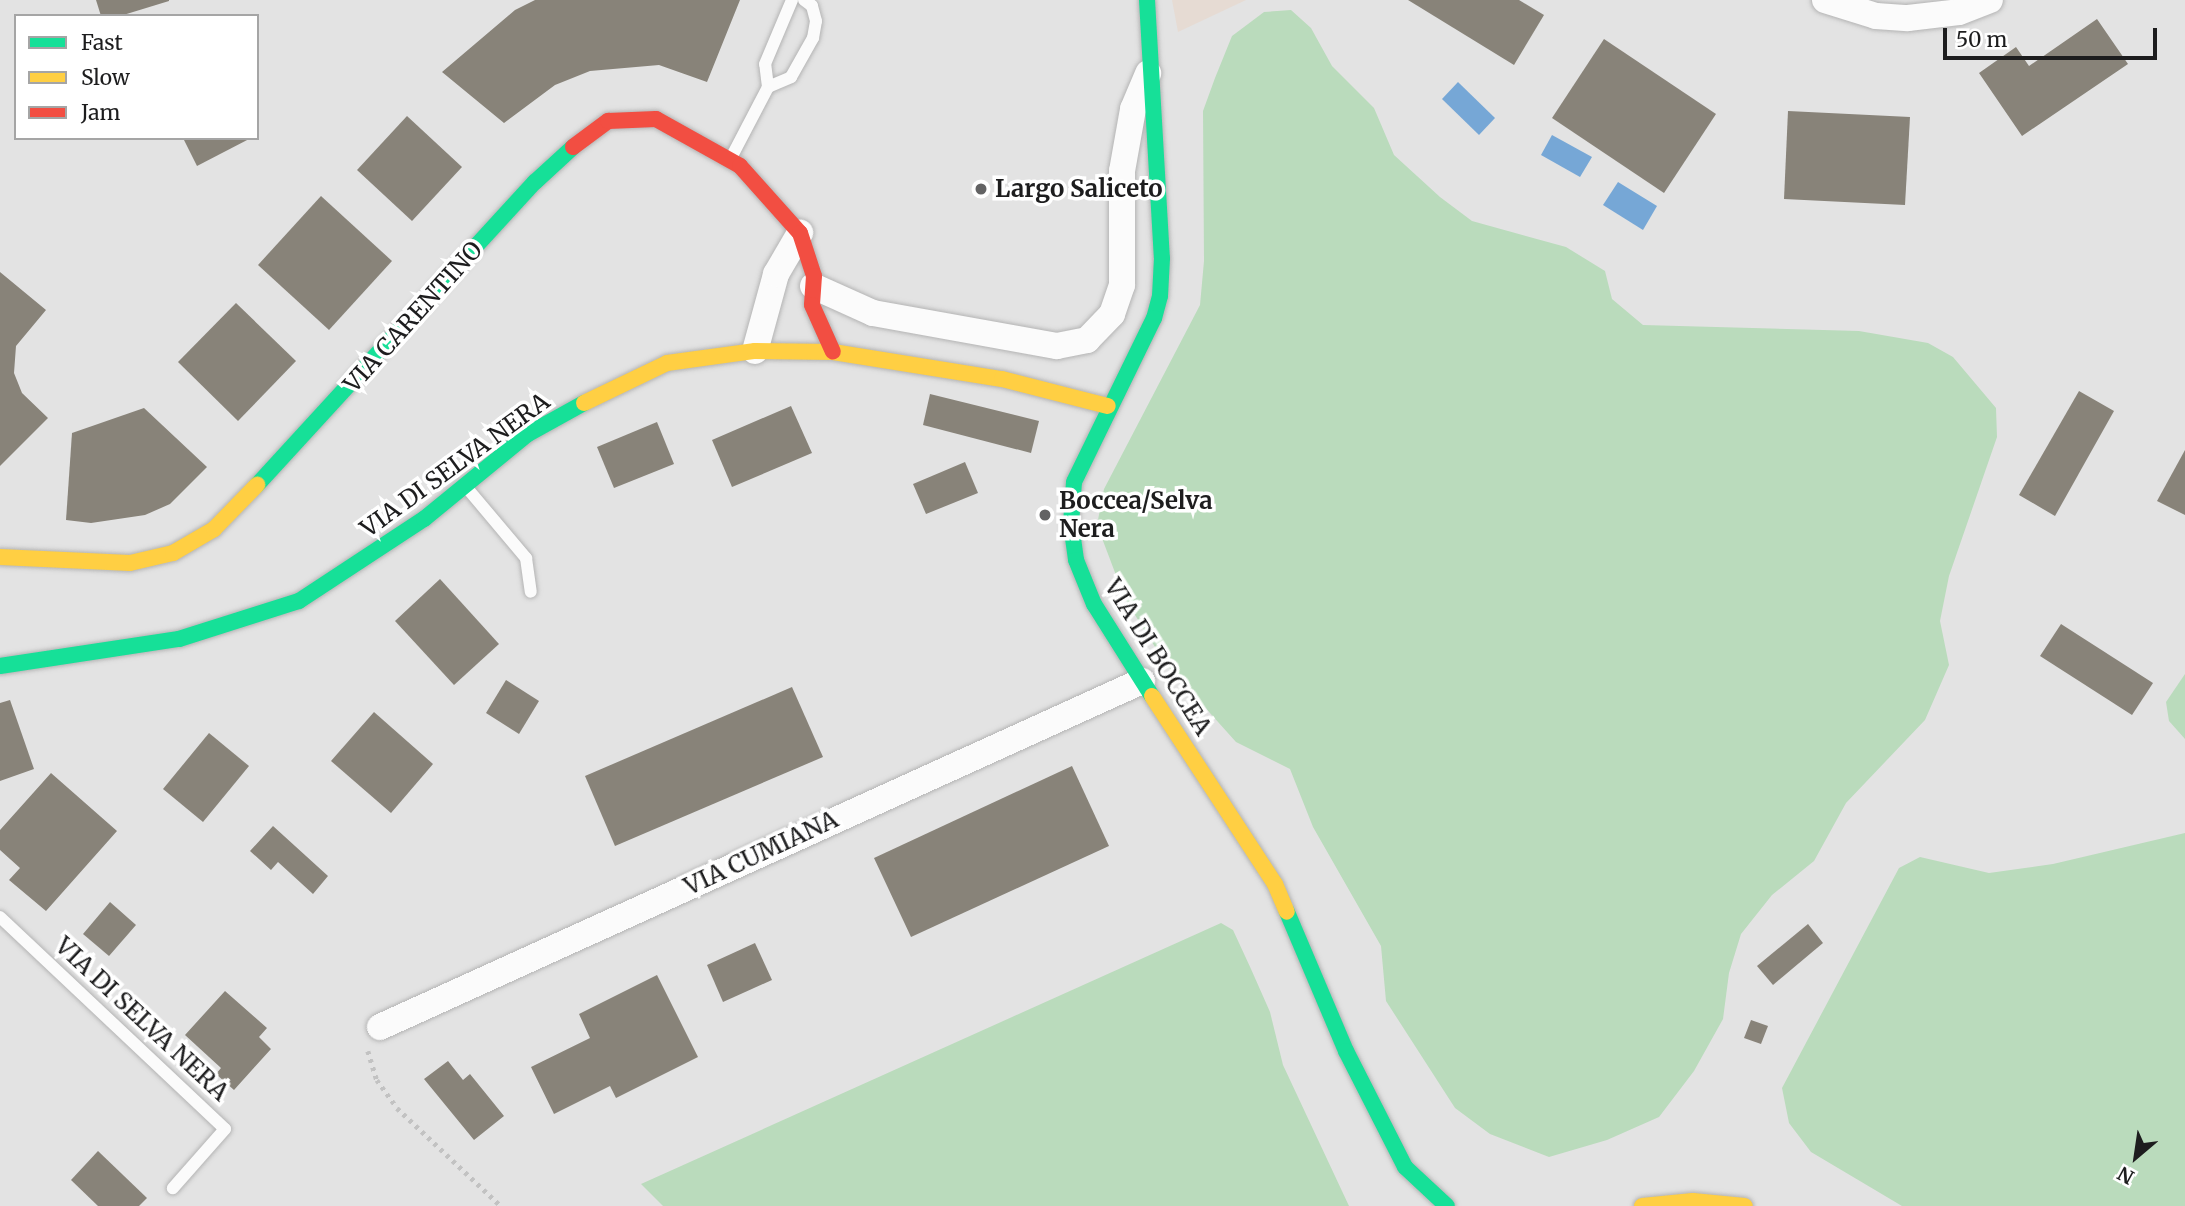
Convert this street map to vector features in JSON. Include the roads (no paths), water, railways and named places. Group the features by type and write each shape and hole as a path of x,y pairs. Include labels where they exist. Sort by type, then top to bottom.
{"street":[{"name":"VIA DI BOCCEA","path":"1147,0 1149,72 1162,258 1160,296 1154,318 1077,472 1071,524 1084,584 1142,681 1275,884 1346,1051 1405,1167 1447,1206"},
{"path":"1825,0 1876,16 1908,18 1959,12 1990,0"},
{"path":"813,286 873,313 1057,346 1087,340 1112,314 1122,285 1122,171 1133,109 1149,72"},
{"name":"VIA CARENTINO","path":"0,556 130,563 173,553 214,529 308,433 535,182 589,132 608,121 656,119 730,159 800,233 813,286 812,305 833,352"},
{"path":"755,351 776,274 800,233"},
{"name":"VIA DI SELVA NERA","path":"0,666 179,639 299,601 424,519 528,433 623,380 667,363 755,351 833,352 1002,379 1108,406"},
{"name":"VIA CUMIANA","path":"380,1027 1142,681"},
{"path":"1642,1206 1692,1201 1745,1206"}],"lane":[{"path":"730,159 768,87 765,64 792,0"},
{"path":"768,87 791,77 813,38 816,21 812,6 804,0"},
{"path":"465,485 526,558 531,592"},
{"name":"VIA DI SELVA NERA","path":"0,918 225,1129 173,1188"}],"water":[{"path":"1458,82 1495,118 1479,135 1442,99"},
{"path":"1552,135 1592,157 1580,177 1541,155"},
{"path":"1618,182 1657,206 1643,230 1603,205"}],"place":[{"name":"Largo Saliceto","path":"981,189"},
{"name":"Boccea/Selva Nera","path":"1045,515"}]}
